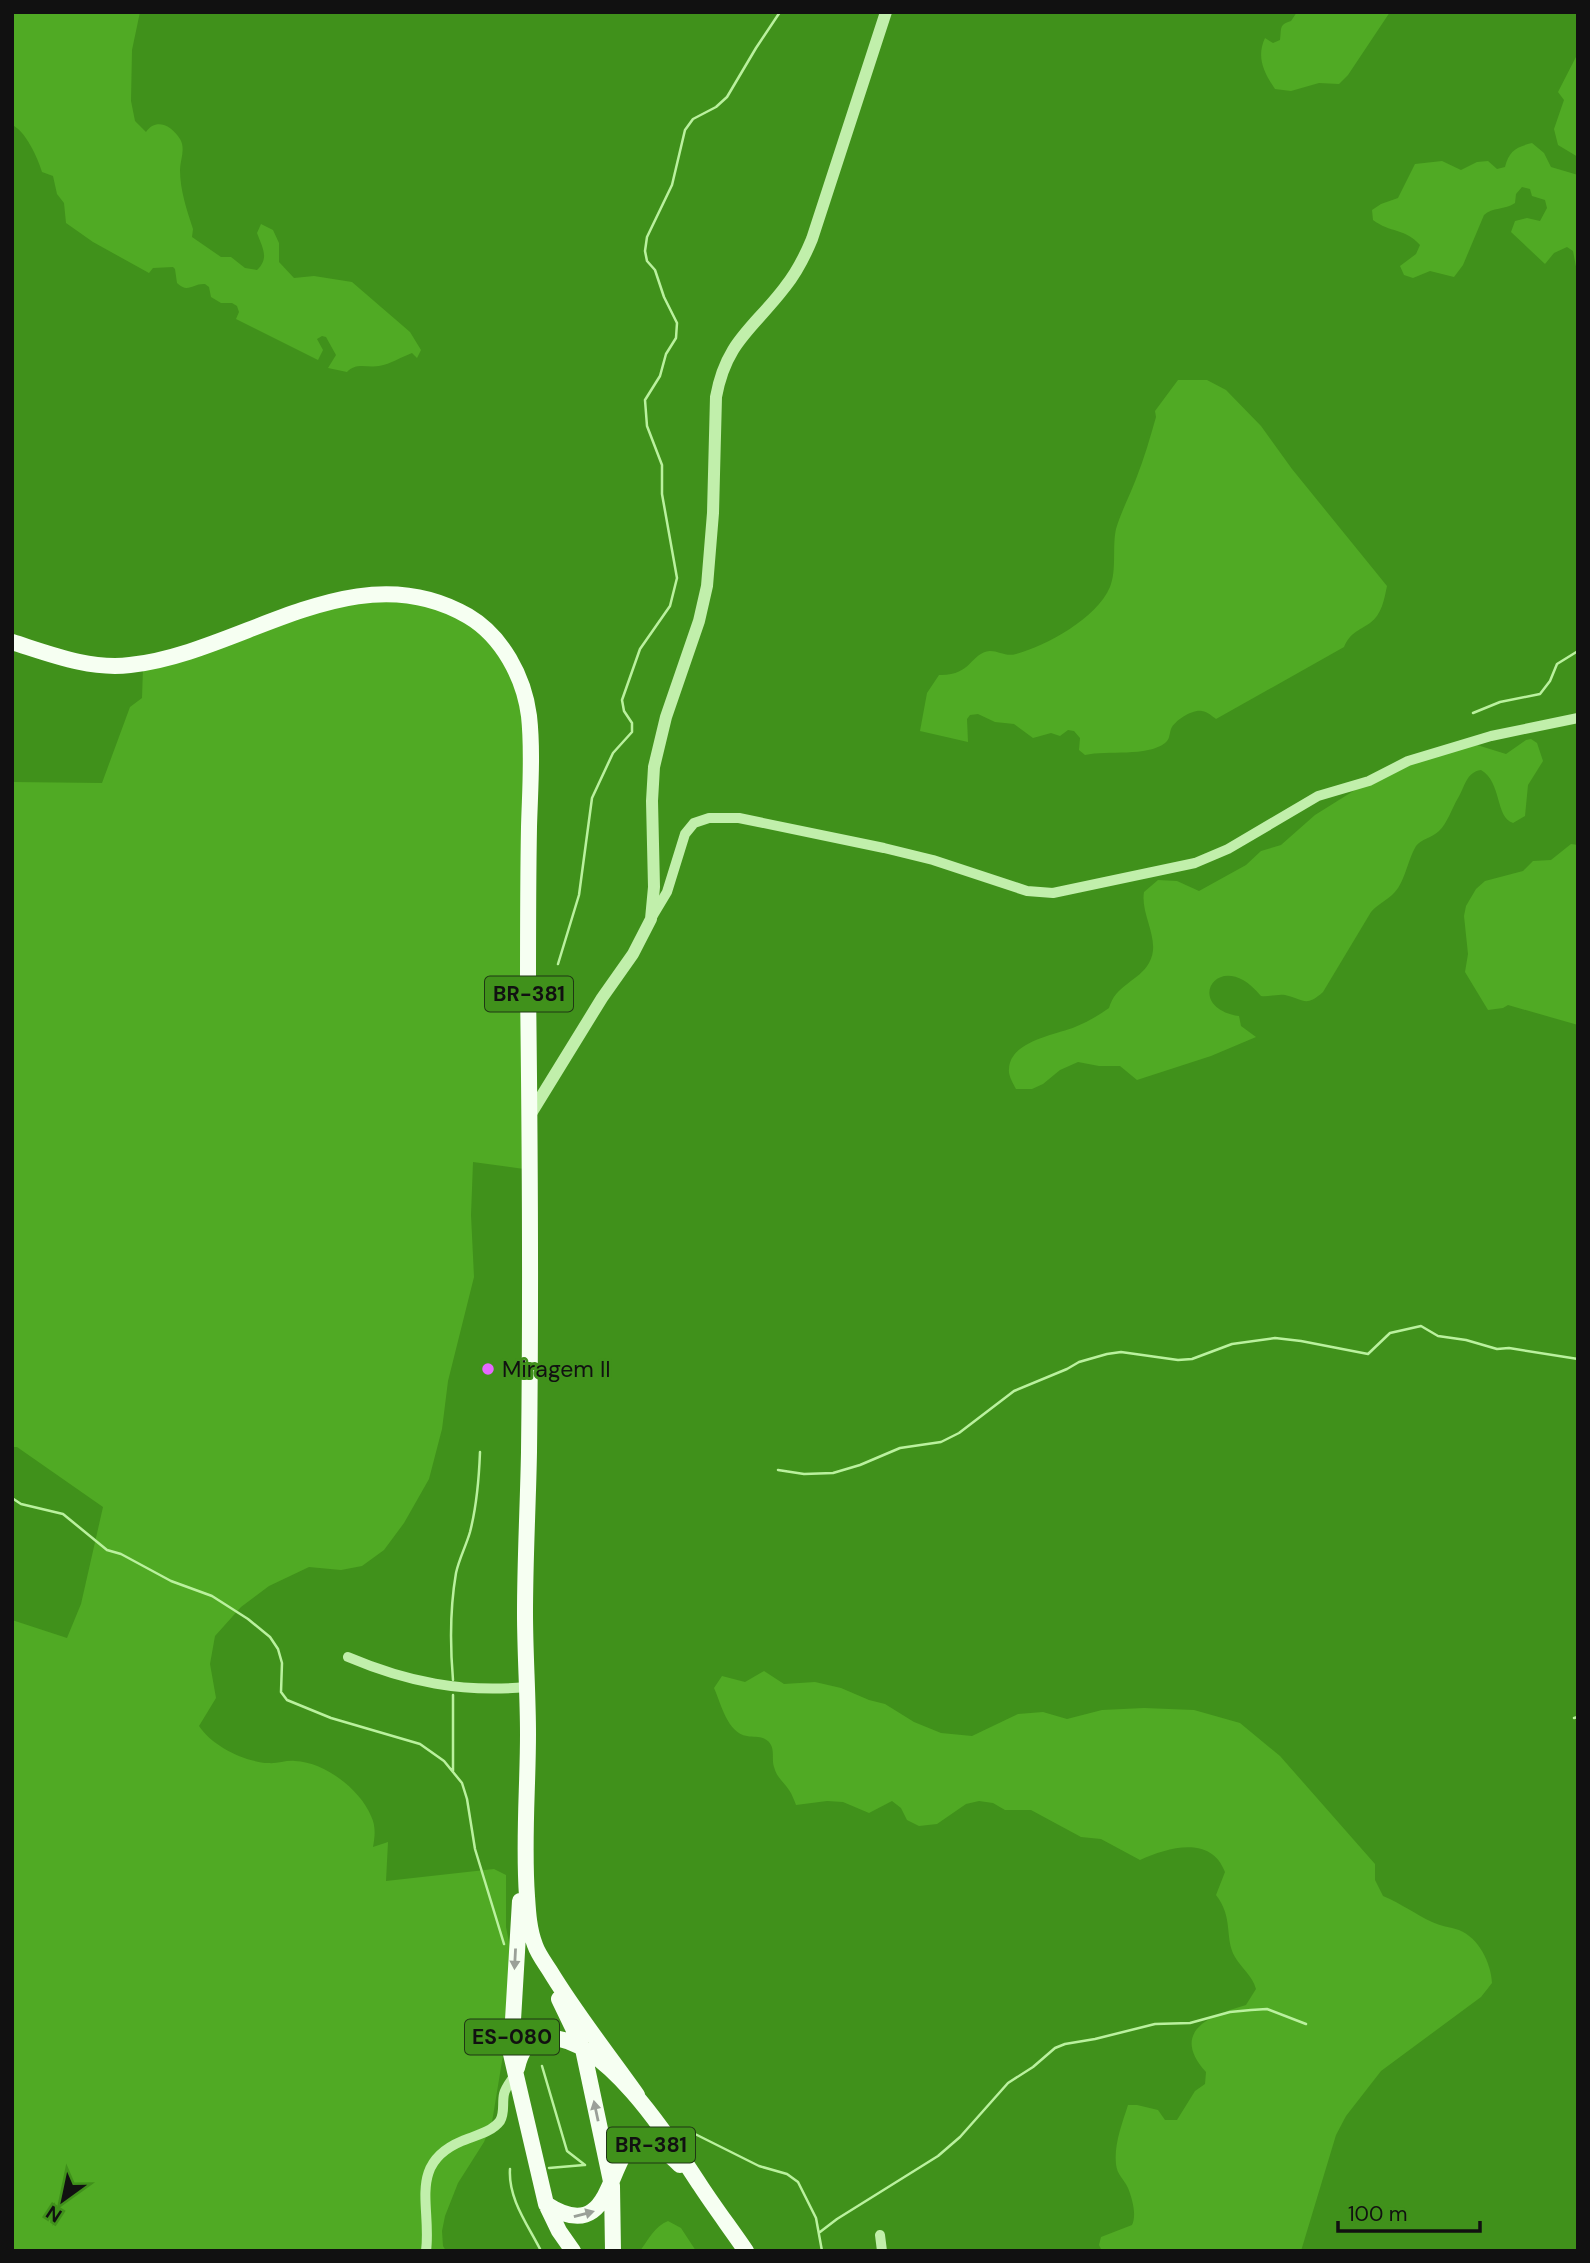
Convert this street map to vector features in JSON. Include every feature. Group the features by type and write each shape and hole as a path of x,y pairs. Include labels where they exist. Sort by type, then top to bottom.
{"main road":[{"name":"BR-381","path":"12,642 62,658 127,666 181,655 317,605 349,596 384,593 410,595 438,601 469,617 487,631 509,658 522,684 529,716 529,1457 525,1609 528,1730 525,1867 528,1915 535,1946"},
{"name":"ES-080","path":"525,1867 519,1904 512,2054 546,2204 559,2231 573,2251"},
{"name":"ES-080","path":"535,1946 583,2049 612,2186 614,2251"},
{"path":"535,1946 563,1993 637,2095"},
{"path":"515,2076 521,2052 528,2043 540,2038 569,2041 583,2049"},
{"name":"BR-381","path":"583,2049 637,2095 747,2251"},
{"name":"BR-381","path":"546,2204 560,2214 570,2217 584,2217 595,2212 612,2186 623,2155 632,2146 643,2143 668,2153 701,2187"}],"street":[{"path":"651,919 654,887 654,767 666,716 705,598 712,529 716,397 719,378 726,360 742,335 786,287 800,266 886,12"},
{"path":"530,1115 602,998 633,954 667,892 685,834 694,823 709,818 739,818 884,848 933,860 1027,891 1053,893 1195,863 1250,837 1318,796 1369,781 1408,761 1491,736 1578,718"},
{"path":"348,1657 386,1673 442,1686 493,1690 526,1687"},
{"path":"426,2251 424,2198 430,2166 451,2146 498,2124 503,2112 504,2092 515,2076"},
{"path":"880,2235 882,2251"}],"green space":[{"path":"12,12 140,12 132,50 131,101 135,121 146,132 154,125 168,127 182,143 181,185 193,229 192,237 221,257 231,257 245,268 257,270 264,257 257,233 261,224 273,230 279,243 279,262 294,278 314,276 352,282 410,332 421,350 417,358 412,353 383,365 358,366 347,372 328,368 336,355 326,337 317,339 323,350 318,360 236,319 239,312 237,306 221,303 211,297 209,287 205,284 184,288 177,283 173,267 153,268 149,273 93,242 66,223 64,203 57,194 53,176 42,172 26,138 12,125"},
{"path":"1297,12 1390,12 1348,75 1339,84 1319,83 1291,91 1275,89 1262,65 1262,45 1265,38 1273,43 1280,40 1282,26 1291,21"},
{"path":"1578,53 1578,157 1558,145 1554,129 1564,100 1558,92"},
{"path":"1532,143 1544,153 1551,167 1578,175 1578,277 1573,251 1567,247 1554,253 1545,264 1511,232 1515,221 1527,218 1540,221 1547,208 1545,200 1532,196 1530,189 1522,187 1516,194 1515,203 1484,215 1463,265 1454,277 1430,271 1413,278 1404,275 1400,266 1416,254 1420,245 1409,236 1373,220 1372,210 1398,198 1415,164 1442,161 1461,170 1477,162 1488,161 1497,169 1505,167 1514,150"},
{"path":"1178,380 1207,380 1226,390 1261,426 1292,469 1387,586 1377,615 1352,635 1344,647 1216,719 1202,711 1185,716 1173,726 1167,741 1148,750 1085,755 1079,750 1080,738 1074,731 1068,730 1060,736 1051,733 1033,738 1014,724 995,722 978,714 970,715 967,719 968,742 920,731 927,693 939,675 958,672 983,653 990,651 1012,655 1042,645 1082,620 1103,598 1112,580 1116,529 1144,456 1156,417 1155,411"},
{"path":"359,600 440,604 498,645 524,708 524,1169 473,1162 471,1215 474,1277 448,1381 442,1429 429,1479 404,1523 384,1550 362,1566 341,1570 309,1567 269,1586 241,1607 215,1636 210,1664 216,1698 199,1726 220,1746 239,1756 259,1762 292,1761 318,1766 350,1787 366,1806 373,1820 373,1847 388,1842 386,1881 494,1869 506,1875 506,1927 513,1963 506,2037 492,2122 484,2142 458,2183 445,2216 442,2231 446,2251 12,2251 12,1620 67,1638 81,1604 103,1507 17,1447 12,1447 12,782 102,783 130,707 142,698 143,668 315,610"},
{"path":"1531,739 1537,743 1543,761 1528,785 1525,816 1513,823 1507,819 1488,775 1481,770 1472,774 1442,828 1416,846 1396,890 1371,912 1323,992 1317,997 1304,1001 1285,995 1261,996 1246,982 1232,976 1220,977 1212,983 1209,992 1212,1002 1222,1010 1239,1016 1241,1026 1256,1037 1211,1056 1137,1080 1120,1066 1078,1062 1060,1070 1032,1089 1016,1089 1009,1071 1011,1059 1017,1052 1035,1041 1075,1027 1105,1011 1116,994 1145,969 1153,946 1144,892 1158,880 1177,881 1199,891 1246,865 1261,851 1281,845 1315,815 1363,785 1424,756 1477,745 1506,754"},
{"path":"1571,844 1578,845 1578,1025 1508,1005 1488,1010 1465,972 1468,954 1464,916 1466,906 1476,889 1485,881 1523,871 1533,861 1551,860"},
{"path":"764,1671 784,1684 815,1682 841,1688 885,1704 914,1722 941,1733 972,1736 1018,1714 1043,1712 1067,1719 1102,1710 1144,1708 1194,1710 1240,1723 1280,1756 1375,1864 1375,1880 1383,1896 1438,1925 1466,1934 1483,1952 1492,1983 1481,1997 1381,2071 1346,2116 1336,2135 1301,2251 1102,2251 1099,2245 1101,2237 1132,2225 1133,2221 1131,2197 1116,2164 1117,2142 1128,2105 1158,2110 1165,2120 1177,2120 1195,2091 1205,2084 1206,2072 1196,2058 1192,2046 1193,2035 1208,2020 1246,2005 1256,1989 1232,1950 1225,1912 1216,1895 1225,1872 1219,1860 1210,1853 1188,1847 1164,1851 1140,1860 1101,1839 1081,1837 1031,1810 1005,1810 993,1803 979,1801 966,1804 937,1824 919,1826 907,1820 901,1808 892,1801 869,1813 843,1802 796,1805 775,1771 773,1750 768,1741 740,1734 734,1729 714,1688 722,1676 745,1682"},
{"path":"668,2221 681,2228 696,2251 640,2251 656,2230"}],"waterway":[{"path":"558,964 579,895 592,798 613,753 632,732 632,723 624,711 622,700 640,649 670,606 677,578 662,494 662,465 647,426 645,400 660,376 666,354 676,338 677,323 655,270 647,261 647,237 672,185 685,130 693,119 716,107 727,97 780,12"},
{"path":"1473,713 1500,702 1540,694 1550,681 1557,664 1578,651"},
{"path":"778,1470 804,1474 833,1473 900,1448 941,1442 959,1433 1014,1391 1079,1362 1121,1352 1178,1360 1192,1359 1232,1344 1275,1338 1368,1354 1390,1333 1421,1326 1438,1336 1466,1340 1497,1349 1509,1348 1578,1359"},
{"path":"453,1680 451,1626 454,1586 474,1512 480,1452"},
{"path":"12,1498 21,1504 63,1514 107,1550 121,1554 171,1581 212,1596 248,1619 270,1637 278,1649 282,1663 281,1692 287,1700 331,1718 420,1744 444,1761 462,1783 475,1849 504,1944"},
{"path":"453,1695 453,1772"},
{"path":"1574,1718 1578,1717"},
{"path":"820,2232 938,2156 960,2137 1008,2083 1055,2048 1155,2024 1190,2023 1230,2012 1267,2009 1306,2024"},
{"path":"542,2066 567,2151 585,2165"},
{"path":"687,2130 759,2166 787,2174 798,2182 816,2218 822,2251"},
{"path":"549,2168 584,2165"},
{"path":"510,2169 512,2191 541,2251"}],"place":[{"name":"Miragem II","path":"488,1369"}]}
